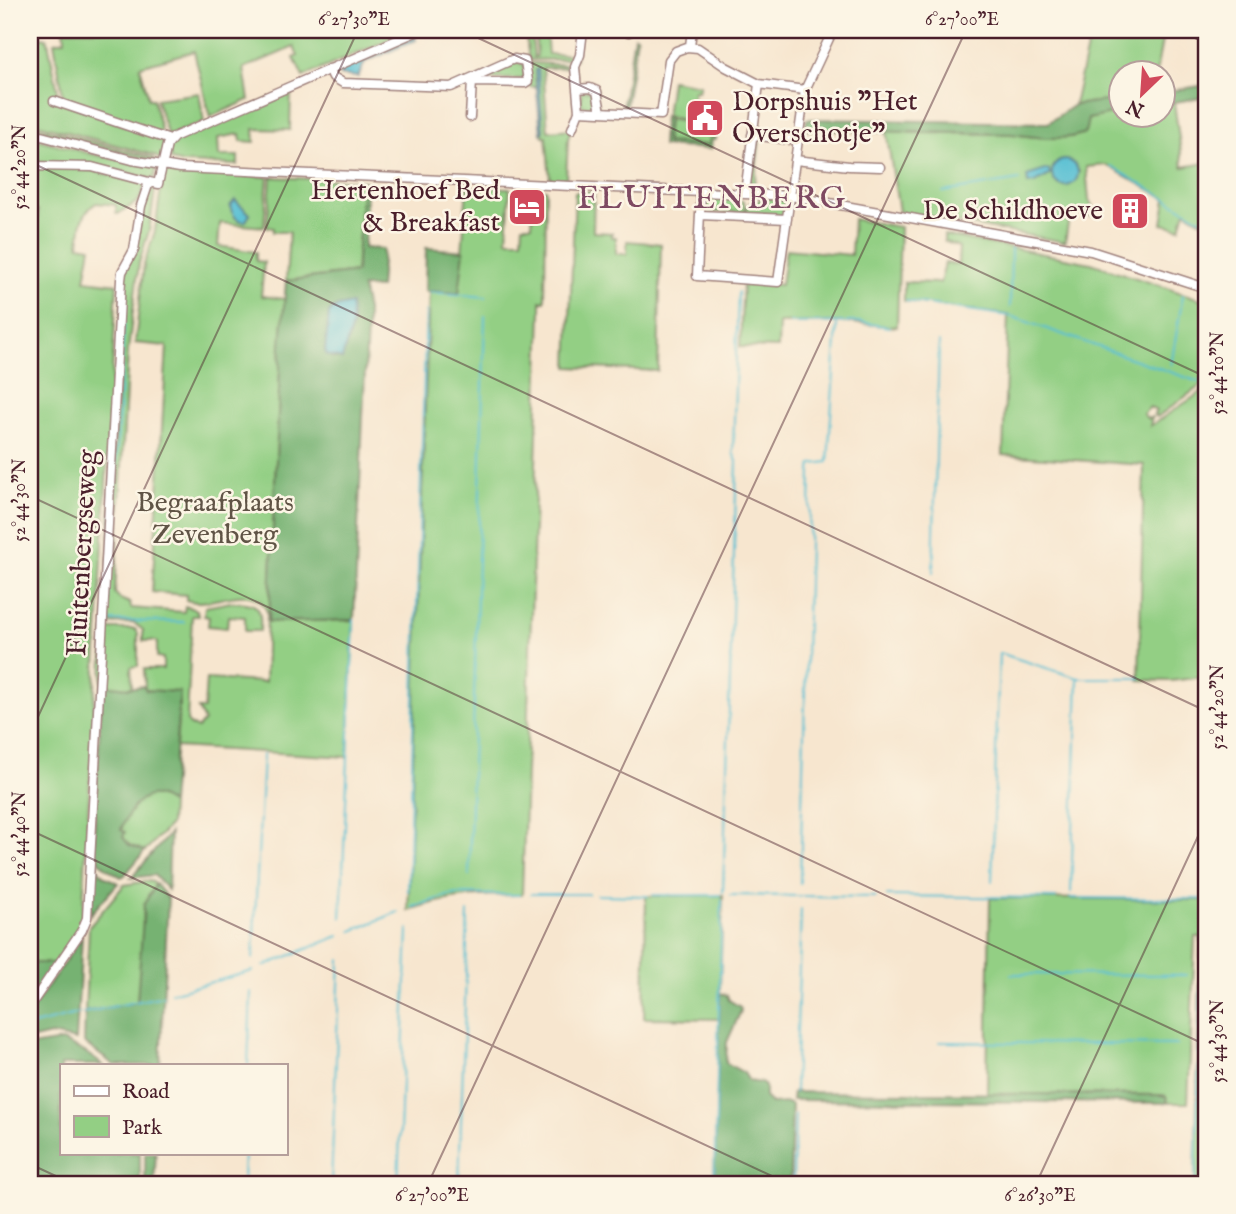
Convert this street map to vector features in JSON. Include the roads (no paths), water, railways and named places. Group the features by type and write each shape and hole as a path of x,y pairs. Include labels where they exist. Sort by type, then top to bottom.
{"street":[{"path":"54,101 170,140 420,30"},
{"path":"572,129 579,111 575,67 580,55 583,30"},
{"path":"615,30 629,30"},
{"path":"690,46 692,30"},
{"path":"701,191 697,276 778,282 805,90 830,31"},
{"path":"579,111 661,115 669,60 676,51 690,46 760,84 805,90"},
{"path":"329,69 337,80 352,84 451,87 514,59 527,64 528,81 525,83 471,80"},
{"path":"470,117 471,80"},
{"path":"745,193 760,84"},
{"path":"577,89 590,88 597,91 601,112"},
{"path":"30,133 125,159 162,166 791,197 1091,251 1206,288"},
{"path":"752,135 798,141"},
{"path":"162,166 170,140"},
{"path":"795,160 880,167"},
{"path":"30,166 92,167 149,181"},
{"name":"Fluitenbergseweg","path":"30,1006 82,930 87,918 122,272 134,250 141,206 149,181 158,184 162,166"},
{"path":"700,215 788,219"}],"water":[{"path":"415,37 416,40 365,62 358,77 340,75 339,70"},
{"path":"538,69 543,131 541,133 535,70"},
{"path":"1065,160 1074,164 1078,173 1074,182 1065,186 1056,182 1052,173 1056,164"},
{"path":"1049,170 1050,175 1028,184 1027,176"},
{"path":"235,200 250,214 246,221 238,219 232,212 230,206"},
{"path":"351,304 352,325 342,359 327,355 325,351 329,313 334,308"}],"waterway":[{"path":"250,38 265,30"},
{"path":"1110,166 1206,222"},
{"path":"943,192 1019,180"},
{"path":"1010,307 1011,249"},
{"path":"429,292 486,297"},
{"path":"723,892 737,461 733,453 738,292"},
{"path":"1171,365 1183,295"},
{"path":"906,301 1010,316 1199,382"},
{"path":"125,306 107,621 184,622"},
{"path":"408,891 426,311"},
{"path":"469,875 485,316"},
{"path":"790,323 859,322 889,327"},
{"path":"800,883 811,470 812,464 828,462 837,325"},
{"path":"933,573 939,342"},
{"path":"341,918 354,620"},
{"path":"992,881 999,653 1078,678 1140,678"},
{"path":"1071,892 1078,679"},
{"path":"253,959 263,755"},
{"path":"1203,894 1206,831"},
{"path":"413,907 458,894 519,895"},
{"path":"531,894 588,894"},
{"path":"597,895 648,896"},
{"path":"653,895 721,895"},
{"path":"730,895 876,897"},
{"path":"887,896 1056,898"},
{"path":"1070,898 1206,899"},
{"path":"714,1184 722,900"},
{"path":"795,1092 801,909"},
{"path":"352,931 398,912"},
{"path":"459,1184 468,912"},
{"path":"1195,1184 1204,913"},
{"path":"398,1184 408,929"},
{"path":"264,966 339,936"},
{"path":"331,1184 340,960"},
{"path":"171,993 253,971"},
{"path":"1011,974 1187,975"},
{"path":"248,1064 251,992"},
{"path":"83,1013 163,996"},
{"path":"30,1026 80,1013"},
{"path":"939,1042 1178,1045"},
{"path":"793,1184 795,1114"},
{"path":"243,1184 244,1154"}],"place":[{"name":"Dorpshuis \"Het Overschotje\"","path":"705,118"},
{"name":"Hertenhoef Bed & Breakfast","path":"527,207"},
{"name":"De Schildhoeve","path":"1130,211"}],"district":[{"name":"FLUITENBERG","path":"712,199"}],"park label":[{"name":"Begraafplaats Zevenberg","path":"215,519"}]}
